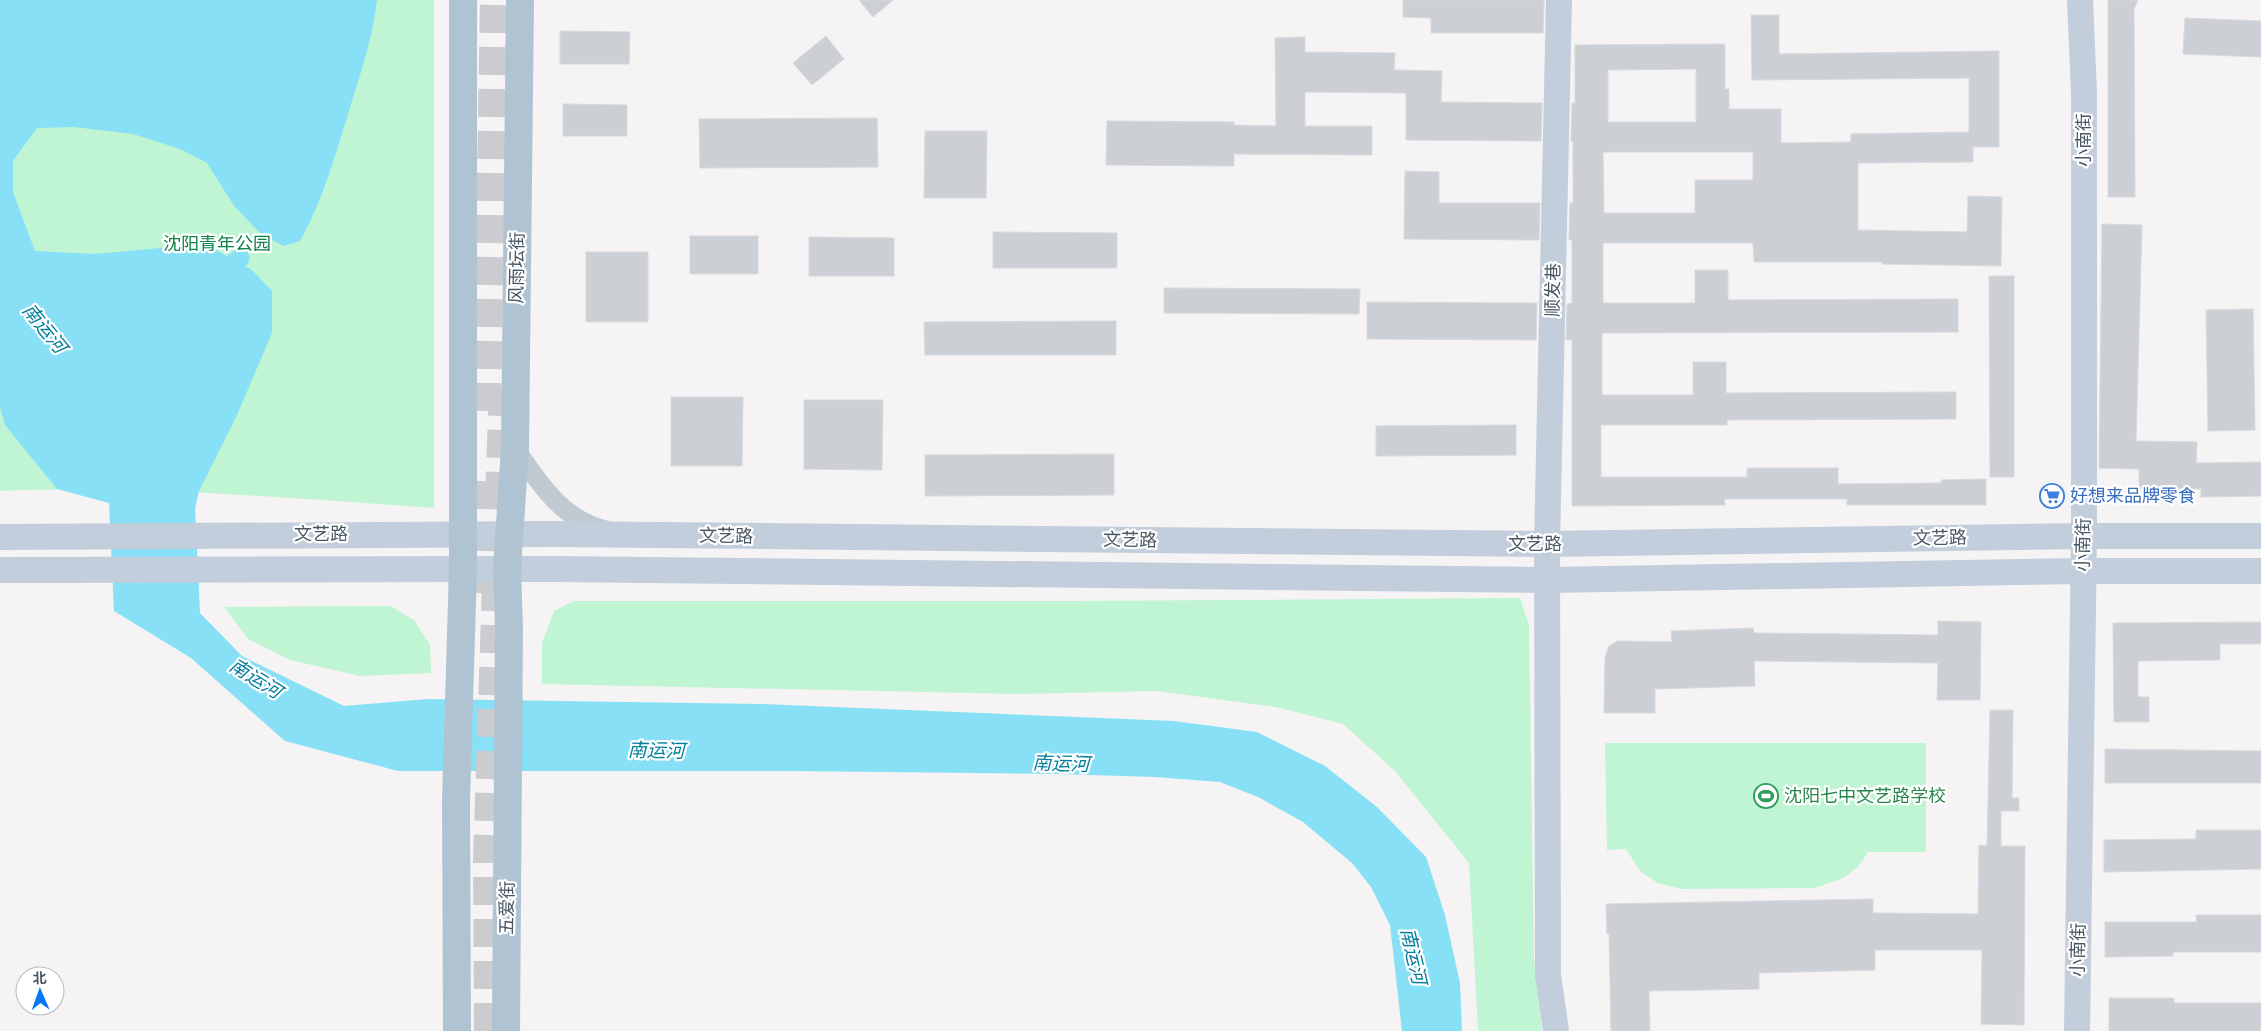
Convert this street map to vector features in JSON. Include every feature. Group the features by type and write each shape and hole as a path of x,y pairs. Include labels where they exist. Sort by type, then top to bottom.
{"main road":[{"path":"457,1031 457,787 463,569 463,0"},
{"name":"风雨坛街","path":"509,666 507,569 515,448 520,0"},
{"name":"顺发巷","path":"1556,1031 1548,975 1547,544 1559,0"},
{"name":"小南街","path":"2077,1031 2084,536 2084,93 2080,0"},
{"name":"文艺路","path":"0,537 622,534 1547,544 2084,536 2261,536"},
{"name":"文艺路","path":"0,570 507,569 1548,580 2083,571 2261,571"},
{"name":"五爱街","path":"506,1031 509,666"}],"street":[{"path":"515,448 542,486 569,515 598,529 622,534"}],"green space":[{"name":"沈阳青年公园","path":"0,0 434,0 434,508 163,491 0,491"},
{"path":"1520,598 1529,625 1534,959 1542,1031 1478,1031 1469,863 1395,771 1343,724 1276,707 1157,691 1019,694 542,684 542,643 554,611 574,601 1076,601"},
{"path":"390,606 414,620 430,645 431,673 360,676 290,660 248,639 224,607"},
{"name":"沈阳七中文艺路学校","path":"1605,743 1926,743 1926,852 1868,852 1858,867 1843,878 1815,888 1681,889 1658,883 1641,872 1626,849 1607,850"}],"water":[{"name":"南运河","path":"0,0 377,0 366,56 333,161 322,194 300,241 284,246 262,235 234,206 207,163 180,149 133,134 74,127 37,128 13,161 13,192 35,251 94,254 205,244 252,270 272,291 272,333 237,415 199,491 195,508 200,613 242,656 344,706 428,699 762,704 1174,721 1257,732 1325,766 1377,807 1426,857 1445,915 1460,983 1462,1031 1402,1031 1390,925 1371,887 1352,863 1303,822 1258,797 1220,782 1155,777 1058,774 791,771 398,771 285,741 191,658 114,611 109,503 57,489 5,425 0,407"}],"building":[{"path":"859,0 893,0 873,17"},
{"path":"1403,0 1544,0 1543,33 1431,33 1431,18 1403,17"},
{"path":"2108,0 2138,0 2134,9 2135,197 2108,197"},
{"path":"1751,15 1779,15 1779,54 1999,51 1999,147 1973,147 1973,162 1858,163 1858,230 1967,232 1968,196 2002,197 2001,266 1882,264 1882,262 1754,262 1753,243 1603,243 1603,303 1695,303 1695,270 1728,270 1728,300 1958,299 1958,332 1602,333 1602,395 1693,395 1693,362 1726,362 1726,393 1956,392 1956,419 1727,420 1727,425 1601,425 1601,477 1747,477 1747,468 1838,468 1838,484 1941,483 1941,480 1986,479 1986,505 1847,505 1847,499 1724,499 1725,505 1572,506 1572,340 1566,340 1567,304 1572,303 1572,240 1569,240 1570,203 1573,203 1573,141 1571,141 1572,103 1575,103 1575,45 1725,44 1725,89 1729,89 1729,109 1781,109 1781,143 1851,142 1851,134 1969,132 1969,78 1752,80","holes":["1696,69 1696,122 1608,122 1608,70","1603,152 1753,152 1753,180 1695,180 1695,213 1604,213"]},
{"path":"2185,18 2261,21 2261,57 2183,54"},
{"path":"560,31 630,32 629,64 560,64"},
{"path":"826,36 844,59 812,85 793,63"},
{"path":"1305,37 1305,52 1395,53 1394,70 1442,71 1441,102 1542,103 1541,141 1406,140 1406,93 1305,92 1305,126 1372,126 1372,155 1234,154 1234,166 1106,165 1107,121 1234,122 1234,125 1276,126 1275,38"},
{"path":"563,104 627,105 627,136 563,136"},
{"path":"877,118 878,167 700,168 699,119"},
{"path":"925,131 987,131 986,198 924,198"},
{"path":"1405,171 1439,172 1439,203 1540,203 1539,240 1404,239"},
{"path":"2102,224 2142,225 2136,441 2197,442 2196,463 2261,462 2261,496 2201,497 2201,489 2139,489 2139,469 2099,468"},
{"path":"993,232 1117,233 1117,268 993,268"},
{"path":"690,236 758,236 758,274 690,274"},
{"path":"809,237 894,238 894,276 809,276"},
{"path":"586,252 648,252 648,322 586,322"},
{"path":"1989,276 2014,276 2014,477 1990,477"},
{"path":"1164,288 1360,289 1359,314 1164,313"},
{"path":"1367,302 1537,303 1536,340 1367,339"},
{"path":"2253,309 2255,430 2208,431 2206,310"},
{"path":"1116,321 1116,355 925,355 924,322"},
{"path":"671,397 743,397 742,466 671,466"},
{"path":"804,400 883,400 882,470 804,469"},
{"path":"1516,425 1516,455 1376,456 1376,426"},
{"path":"1114,454 1114,495 925,496 925,455"},
{"path":"1938,621 1981,622 1980,700 1937,700 1938,663 1754,661 1755,686 1655,689 1655,713 1604,713 1605,658 1609,646 1618,641 1672,642 1671,631 1753,628 1754,633 1938,635"},
{"path":"2261,622 2261,644 2220,644 2220,660 2138,661 2138,697 2149,697 2149,722 2114,722 2113,623"},
{"path":"1990,710 2013,710 2012,798 2019,798 2019,811 2001,811 2001,846 2025,846 2024,1025 1981,1024 1982,950 1875,950 1875,970 1759,973 1759,989 1649,991 1650,1031 1611,1031 1609,934 1607,934 1606,904 1873,899 1873,913 1978,914 1979,845 1987,846"},
{"path":"2105,749 2261,751 2261,783 2105,783"},
{"path":"2196,830 2261,830 2261,869 2104,872 2104,840 2196,839"},
{"path":"2196,915 2261,915 2261,952 2173,952 2173,956 2105,957 2105,922 2197,922"},
{"path":"2109,998 2174,998 2174,1003 2261,1003 2261,1031 2109,1031"}],"waterway":[{"path":"217,276 240,258"}],"tunnel":[{"path":"487,411 494,0"},
{"path":"499,500 503,385"},
{"path":"483,593 486,476"},
{"path":"488,1031 487,861 496,583"}],"place":[{"name":"好想来品牌零食","path":"2052,496"},
{"name":"沈阳七中文艺路学校","path":"1766,796"}]}
